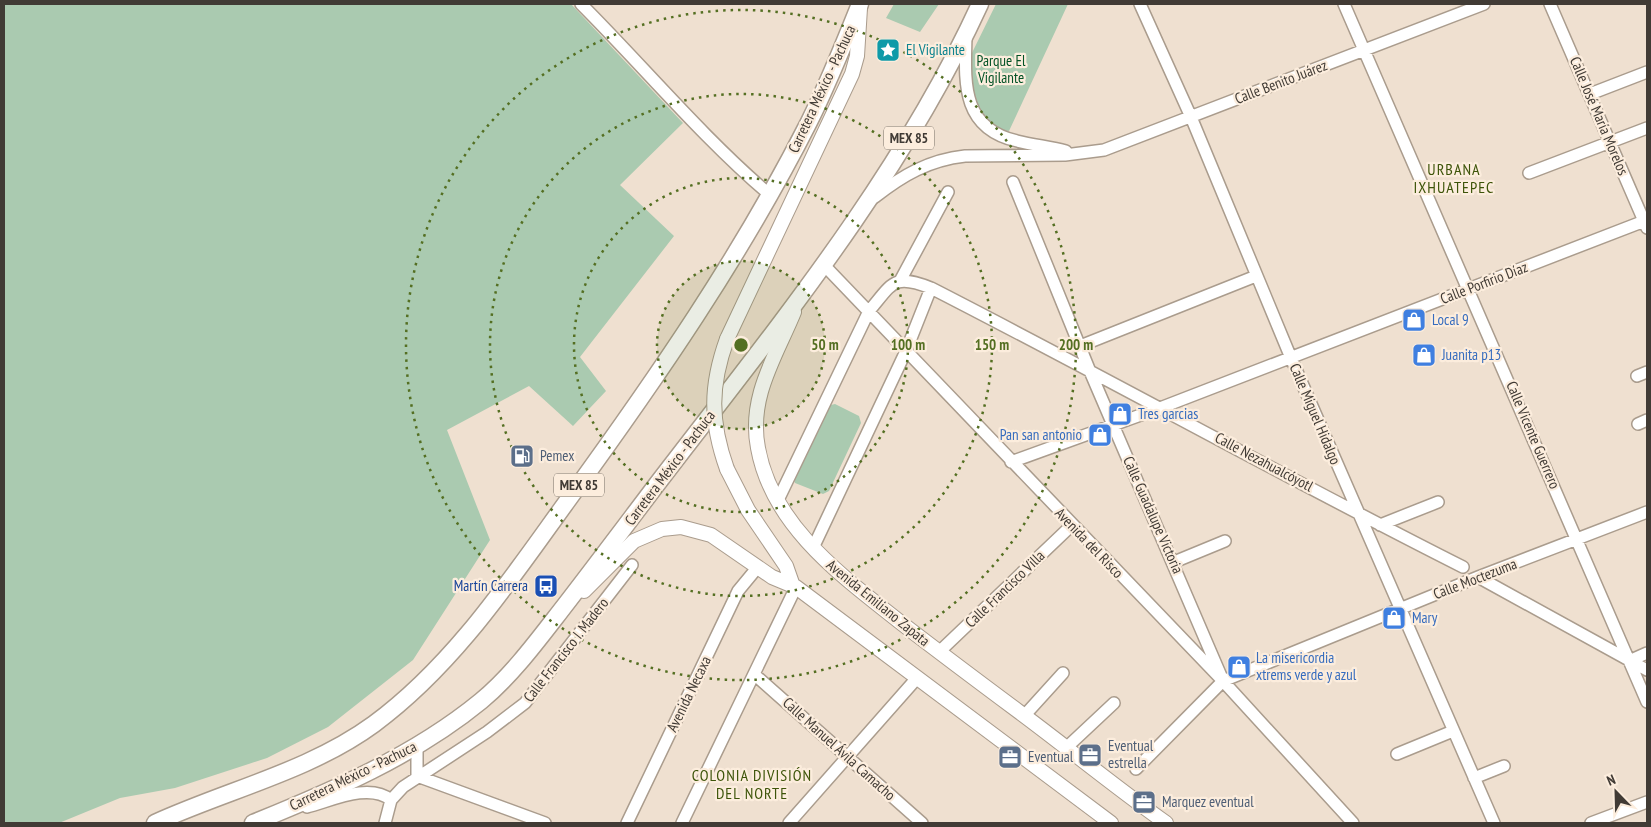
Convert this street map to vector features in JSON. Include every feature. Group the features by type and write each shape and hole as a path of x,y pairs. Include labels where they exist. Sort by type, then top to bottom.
{"highway":[{"name":"Carretera México - Pachuca","path":"155,823 298,765 373,725 435,671 466,637 653,382 737,252 810,120 860,4"},
{"name":"Carretera México - Pachuca","path":"261,820 364,774 417,746 458,719 497,686 550,625 801,295 866,204 924,115 980,4"}],"main road":[{"path":"795,586 786,566 748,510 727,469 715,428 713,396 718,366 728,339 852,74 857,56 860,4"},
{"name":"Avenida Emiliano Zapata","path":"801,295 778,351 765,374 758,396 755,422 758,448 778,500 792,523 837,572 939,652 1166,823"},
{"path":"550,625 625,549 645,535 662,529 681,526 710,535 757,568 782,583 795,586 1111,823"}],"street":[{"path":"581,4 749,177 770,195"},
{"name":"Calle Miguel Hidalgo","path":"1140,4 1191,118 1357,512 1401,608 1494,823"},
{"name":"Calle Vicente Guerrero","path":"1344,4 1578,539 1647,702"},
{"name":"Calle Benito Juárez","path":"866,204 894,182 913,171 928,163 948,158 1077,154 1104,150 1484,4"},
{"name":"Calle José María Morelos","path":"1550,4 1646,223"},
{"name":"Calle Benito Juárez","path":"966,34 966,91 977,117 993,131 1015,141 1077,154"},
{"path":"1590,94 1647,72"},
{"path":"1529,173 1612,143 1647,128"},
{"name":"Calle Guadalupe Victoria","path":"1013,182 1089,369 1174,562 1223,681"},
{"path":"778,500 869,311 891,285 900,281 948,192"},
{"name":"Calle Porfirio Díaz","path":"1012,462 1160,408 1469,288 1646,223"},
{"name":"Avenida del Risco","path":"823,264 1223,681 1353,823"},
{"path":"1080,346 1256,276"},
{"name":"Calle Nezahualcóyotl","path":"900,281 912,281 931,288 1089,369 1380,525 1463,567"},
{"path":"813,548 906,351 931,288"},
{"path":"1380,525 1438,502"},
{"name":"Calle Moctezuma","path":"1136,769 1223,681 1478,577 1647,512"},
{"name":"Calle Francisco Villa","path":"939,652 1072,525"},
{"path":"1174,562 1225,541"},
{"name":"Calle Francisco I. Madero","path":"391,800 418,776 487,732 525,703 632,565"},
{"name":"Avenida Necaxa","path":"627,823 738,591 757,568"},
{"path":"1478,577 1647,670"},
{"path":"682,823 755,675 795,586"},
{"path":"1629,661 1647,653"},
{"path":"1024,716 1062,673"},
{"name":"Calle Manuel Ávila Camacho","path":"755,675 922,823"},
{"path":"789,823 916,678"},
{"path":"1066,748 1114,703"},
{"path":"1398,754 1453,731"},
{"path":"417,746 418,776 545,823"},
{"path":"1474,778 1504,766"},
{"path":"261,820 364,792 380,793 391,800 385,823"},
{"path":"1591,823 1647,802"}],"green space":[{"path":"4,4 571,4 683,123 620,185 674,236 580,357 606,391 573,426 529,386 447,430 490,540 413,660 328,727 267,758 175,788 120,798 59,823 4,823"},
{"path":"894,4 939,4 920,32 886,18"},
{"name":"Parque El Vigilante","path":"996,4 1068,4 1009,131 997,130 975,109 968,61"},
{"path":"835,404 859,416 861,423 829,491 823,494 795,483 793,478 827,406"}],"place":[{"name":"El Vigilante","path":"888,50"},
{"name":"Local 9","path":"1414,320"},
{"name":"Juanita p13","path":"1424,355"},
{"name":"Tres garcias","path":"1120,414"},
{"name":"Pan san antonio","path":"1100,435"},
{"name":"Pemex","path":"522,456"},
{"name":"Martín Carrera","path":"546,586"},
{"name":"Mary","path":"1394,618"},
{"name":"La misericordia xtrems verde y azul","path":"1239,667"},
{"name":"Eventual estrella","path":"1090,755"},
{"name":"Eventual","path":"1010,757"},
{"name":"Marquez eventual","path":"1144,802"}],"district":[{"name":"URBANA IXHUATEPEC","path":"1454,178"},
{"name":"COLONIA DIVISIÓN DEL NORTE","path":"752,784"}]}
